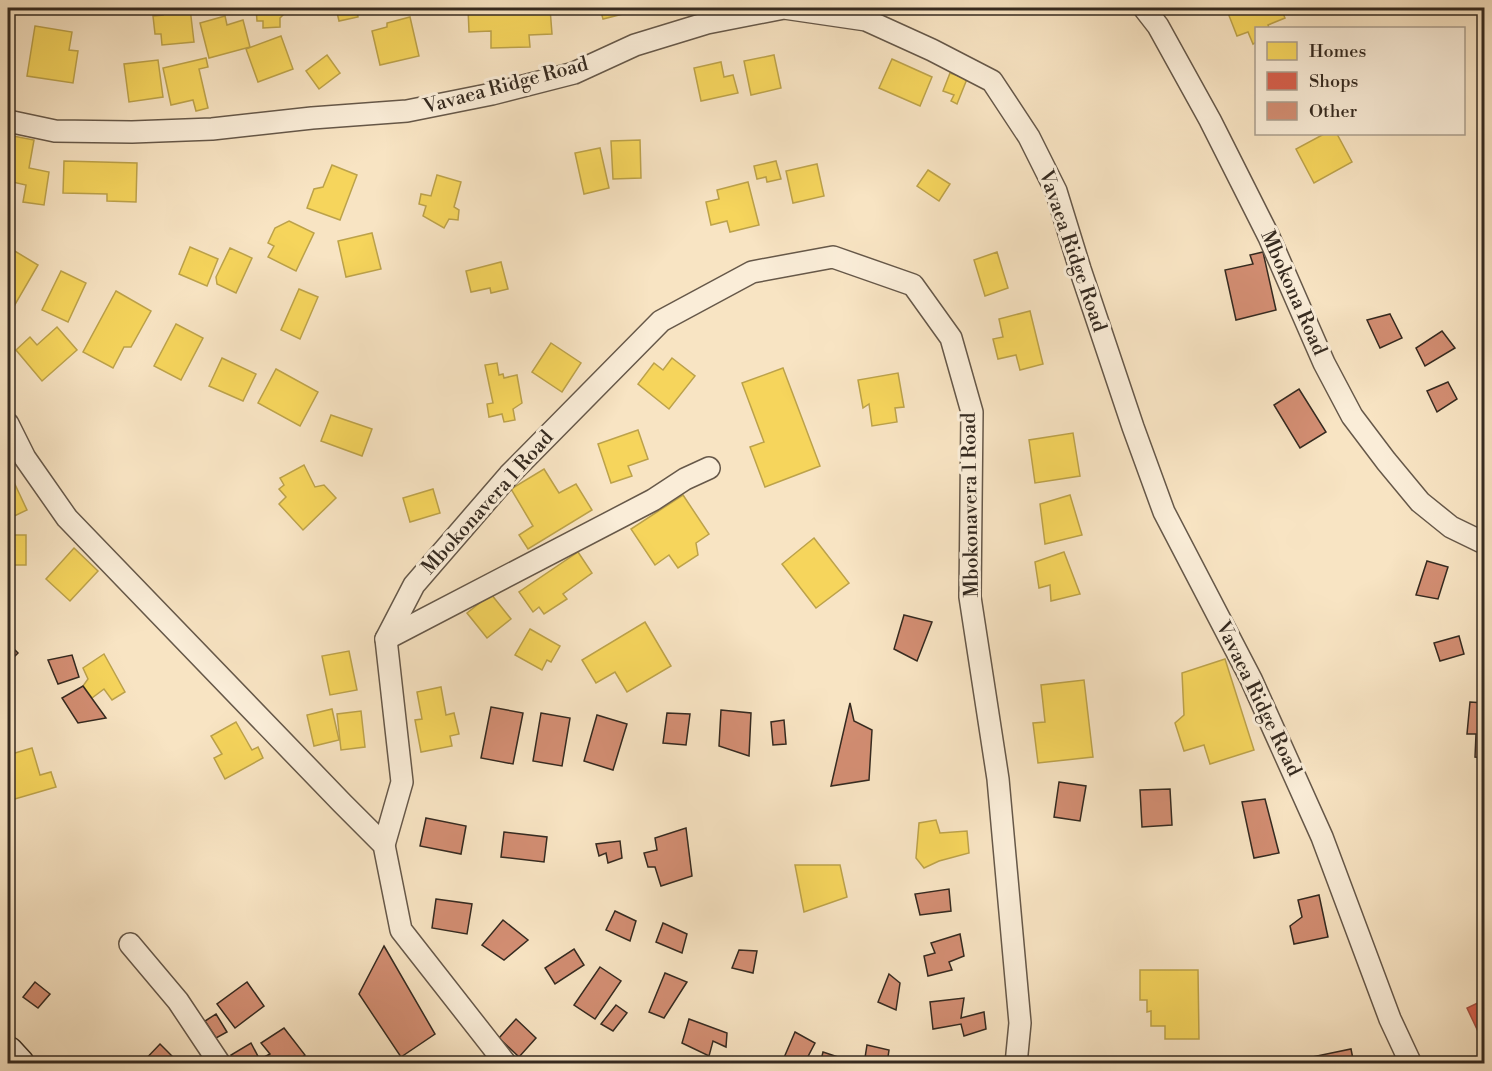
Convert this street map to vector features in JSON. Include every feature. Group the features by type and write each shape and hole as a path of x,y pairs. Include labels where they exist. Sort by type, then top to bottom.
{"street":[{"name":"Vavaea Ridge Road","path":"8,120 55,131 132,132 212,129 407,111 492,94 574,73 635,45 676,32 707,23 784,8 867,20 992,81 1029,137 1056,191 1129,417 1164,512 1251,679 1318,827 1390,1018 1411,1064"},
{"name":"Mbokona Road","path":"1144,8 1158,26 1204,110 1269,237 1324,363 1352,416 1420,502 1451,527 1485,543"},
{"name":"Mbokonavera 1 Road","path":"386,639 414,585 443,551 509,475 661,321 752,272 833,257 913,285 951,338 972,412 970,597 998,779 1020,1023 1017,1064"},
{"path":"8,424 25,458 67,518 384,846"},
{"path":"506,1064 400,930 384,846 402,782 386,639 653,500 685,479 709,468"},
{"path":"130,944 178,1001 220,1064"},
{"path":"8,1052 19,1064"}],"building: Homes":[{"path":"190,8 194,42 162,45 161,34 155,34 153,16 163,15 162,11"},
{"path":"256,8 284,8 284,14 280,18 280,27 263,28 263,21 257,21"},
{"path":"336,8 357,8 358,17 339,21"},
{"path":"468,8 550,8 552,34 529,35 530,47 491,48 491,31 469,32"},
{"path":"600,8 643,8 643,9 603,19"},
{"path":"1235,8 1281,8 1285,18 1268,25 1269,27 1255,27 1255,43 1253,44 1248,32 1237,36 1228,13 1236,10"},
{"path":"225,16 227,25 243,20 250,47 209,58 200,23"},
{"path":"410,17 419,56 380,65 372,31 387,27 387,23"},
{"path":"35,26 72,32 69,50 78,51 73,83 27,76"},
{"path":"281,36 293,69 258,82 246,49"},
{"path":"327,55 340,73 319,89 306,71"},
{"path":"774,55 781,88 751,95 744,61"},
{"path":"206,58 208,67 199,69 208,108 196,111 193,100 171,105 163,68"},
{"path":"892,59 932,77 920,106 879,88"},
{"path":"158,60 163,97 129,102 124,64"},
{"path":"721,62 724,77 733,75 738,93 701,101 694,68"},
{"path":"950,73 967,79 957,104 951,101 954,95 943,91"},
{"path":"8,135 34,140 29,168 49,172 44,205 23,202 26,185 8,181"},
{"path":"1322,135 1338,135 1352,162 1314,183 1296,149"},
{"path":"640,140 641,178 613,179 611,141"},
{"path":"600,148 609,188 584,194 575,153"},
{"path":"64,161 137,163 136,202 107,201 107,194 63,193"},
{"path":"776,161 781,179 767,182 766,177 757,179 754,166"},
{"path":"817,164 824,196 793,203 786,171"},
{"path":"332,165 357,175 340,220 307,208 314,189 323,187"},
{"path":"928,170 950,184 939,201 917,186"},
{"path":"437,175 461,182 454,207 459,210 458,220 449,219 444,228 423,216 426,206 419,204 421,194 431,196"},
{"path":"748,182 759,225 730,232 727,221 711,225 706,202 719,199 717,190"},
{"path":"289,221 314,233 296,271 268,257 274,246 268,243 275,228"},
{"path":"372,233 381,269 346,277 338,241"},
{"path":"190,247 218,259 207,286 179,274"},
{"path":"230,248 252,258 236,293 217,284 216,277"},
{"path":"13,250 38,265 13,308 8,305 8,259"},
{"path":"997,252 1008,288 985,296 974,260"},
{"path":"501,262 508,289 491,293 490,288 471,292 466,271"},
{"path":"61,271 86,283 68,322 42,310"},
{"path":"299,289 318,297 300,339 281,330"},
{"path":"116,291 151,311 131,347 124,347 113,368 83,352"},
{"path":"1030,311 1043,364 1020,370 1016,355 998,359 993,339 1003,337 999,319"},
{"path":"176,324 203,338 181,380 154,366"},
{"path":"57,327 77,350 42,381 16,350 30,337 37,345"},
{"path":"551,343 581,363 562,392 532,372"},
{"path":"222,358 256,374 243,401 209,386"},
{"path":"672,358 695,376 669,409 638,384 654,363 663,370"},
{"path":"497,363 499,375 503,374 504,378 517,375 522,403 513,409 515,420 504,422 502,414 489,417 487,404 493,403 485,365"},
{"path":"783,368 820,466 765,487 750,447 764,442 742,383"},
{"path":"276,369 318,392 300,426 258,403"},
{"path":"898,373 904,407 895,408 897,422 872,426 869,404 863,408 858,380"},
{"path":"331,415 372,429 362,456 321,441"},
{"path":"638,430 648,459 628,466 632,476 611,483 598,444"},
{"path":"1073,433 1080,476 1035,483 1029,440"},
{"path":"304,465 315,487 324,485 336,498 303,530 279,504 286,497 279,489 284,485 280,478"},
{"path":"544,469 559,493 576,484 592,510 528,549 519,535 533,526 511,489"},
{"path":"12,478 27,510 8,519 8,480"},
{"path":"433,489 440,513 410,522 403,498"},
{"path":"683,495 709,534 696,543 698,555 678,568 669,555 655,565 631,529"},
{"path":"1070,495 1082,535 1045,544 1040,504"},
{"path":"8,535 26,535 26,565 8,565"},
{"path":"814,538 849,583 816,608 782,564"},
{"path":"74,548 98,571 70,601 46,579"},
{"path":"578,552 592,573 563,594 567,599 544,614 539,607 533,612 519,592"},
{"path":"1064,552 1080,594 1051,601 1050,585 1039,588 1035,562"},
{"path":"491,594 511,619 487,638 467,613"},
{"path":"645,622 671,666 627,692 615,672 596,683 582,660"},
{"path":"530,629 560,646 551,662 547,660 542,670 515,655"},
{"path":"349,651 357,690 330,695 322,656"},
{"path":"104,654 125,692 112,700 104,689 92,698 83,686 88,679 83,668"},
{"path":"1225,659 1254,750 1210,764 1204,745 1184,751 1175,723 1184,715 1182,673"},
{"path":"1084,680 1093,757 1038,763 1033,723 1045,722 1041,685"},
{"path":"441,687 446,715 454,713 459,734 450,736 452,746 421,752 415,720 422,719 417,692"},
{"path":"332,709 339,740 314,746 307,715"},
{"path":"361,711 365,747 341,750 337,714"},
{"path":"236,722 252,750 258,747 263,758 225,779 214,758 222,754 211,736"},
{"path":"32,748 40,775 51,772 56,787 8,801 8,755"},
{"path":"936,820 940,833 967,831 969,853 939,861 924,868 916,858 919,823"},
{"path":"795,865 840,865 847,897 804,912"},
{"path":"1140,970 1198,970 1199,1039 1165,1039 1165,1026 1151,1026 1151,1011 1147,1012 1147,1000 1140,1000"}],"building: Shops":[{"path":"1484,1000 1484,1041 1483,1042 1467,1008"}],"building: Other":[{"path":"1263,252 1276,310 1236,320 1225,270 1253,264 1250,255"},
{"path":"1390,314 1402,338 1380,348 1367,320"},
{"path":"1442,331 1455,348 1425,366 1416,348"},
{"path":"1448,382 1457,399 1437,412 1427,391"},
{"path":"1299,389 1326,432 1300,448 1274,405"},
{"path":"1427,561 1448,567 1438,599 1416,595"},
{"path":"904,615 932,622 917,661 894,649"},
{"path":"1459,636 1464,654 1440,661 1434,643"},
{"path":"8,643 18,653 8,663"},
{"path":"72,655 79,677 58,684 48,660"},
{"path":"83,686 106,718 78,723 62,698"},
{"path":"1470,702 1484,703 1484,758 1475,757 1476,734 1467,734"},
{"path":"850,703 854,721 872,730 869,780 831,786"},
{"path":"491,707 523,713 513,764 481,758"},
{"path":"721,710 751,713 749,756 719,746"},
{"path":"541,713 570,718 562,766 533,761"},
{"path":"667,713 690,714 686,745 663,743"},
{"path":"597,715 627,724 613,770 584,761"},
{"path":"784,720 786,744 773,745 771,722"},
{"path":"1059,782 1086,786 1080,821 1054,817"},
{"path":"1170,789 1172,825 1142,827 1140,790"},
{"path":"1265,799 1279,853 1254,858 1242,802"},
{"path":"426,818 466,826 461,854 420,846"},
{"path":"686,828 692,876 661,886 655,867 648,867 644,853 657,850 655,838"},
{"path":"504,832 547,837 544,862 501,857"},
{"path":"620,841 622,858 608,863 606,853 599,856 596,844"},
{"path":"949,889 951,911 920,915 915,894"},
{"path":"1319,895 1328,937 1294,944 1290,926 1302,917 1298,900"},
{"path":"436,899 472,904 467,934 432,928"},
{"path":"615,911 636,921 630,941 606,930"},
{"path":"503,920 528,940 504,960 482,945"},
{"path":"663,923 687,934 682,953 656,942"},
{"path":"960,934 964,956 949,962 952,970 928,976 924,956 935,953 931,943"},
{"path":"384,946 435,1034 401,1057 359,994"},
{"path":"574,949 584,965 555,984 545,968"},
{"path":"739,950 757,951 753,973 732,968"},
{"path":"600,967 621,981 595,1019 574,1005"},
{"path":"665,973 687,982 664,1018 649,1012"},
{"path":"889,974 900,983 896,1010 878,1002"},
{"path":"35,982 50,994 38,1008 23,997"},
{"path":"247,982 264,1006 235,1028 217,1004"},
{"path":"964,998 961,1018 984,1012 986,1029 964,1036 961,1024 933,1029 930,1002"},
{"path":"616,1005 627,1013 613,1031 601,1024"},
{"path":"216,1014 227,1032 216,1038 205,1021"},
{"path":"516,1019 536,1038 519,1057 499,1038"},
{"path":"689,1019 727,1033 726,1047 713,1041 709,1056 682,1043"},
{"path":"284,1028 305,1055 293,1064 269,1064 264,1057 270,1054 261,1043"},
{"path":"795,1032 815,1043 804,1064 789,1064 783,1060"},
{"path":"251,1043 262,1064 236,1064 231,1055"},
{"path":"160,1044 177,1061 175,1064 141,1064"},
{"path":"867,1045 889,1050 887,1064 864,1064"},
{"path":"1351,1049 1354,1064 1308,1064 1307,1058"},
{"path":"823,1052 841,1058 839,1064 820,1064"}]}
